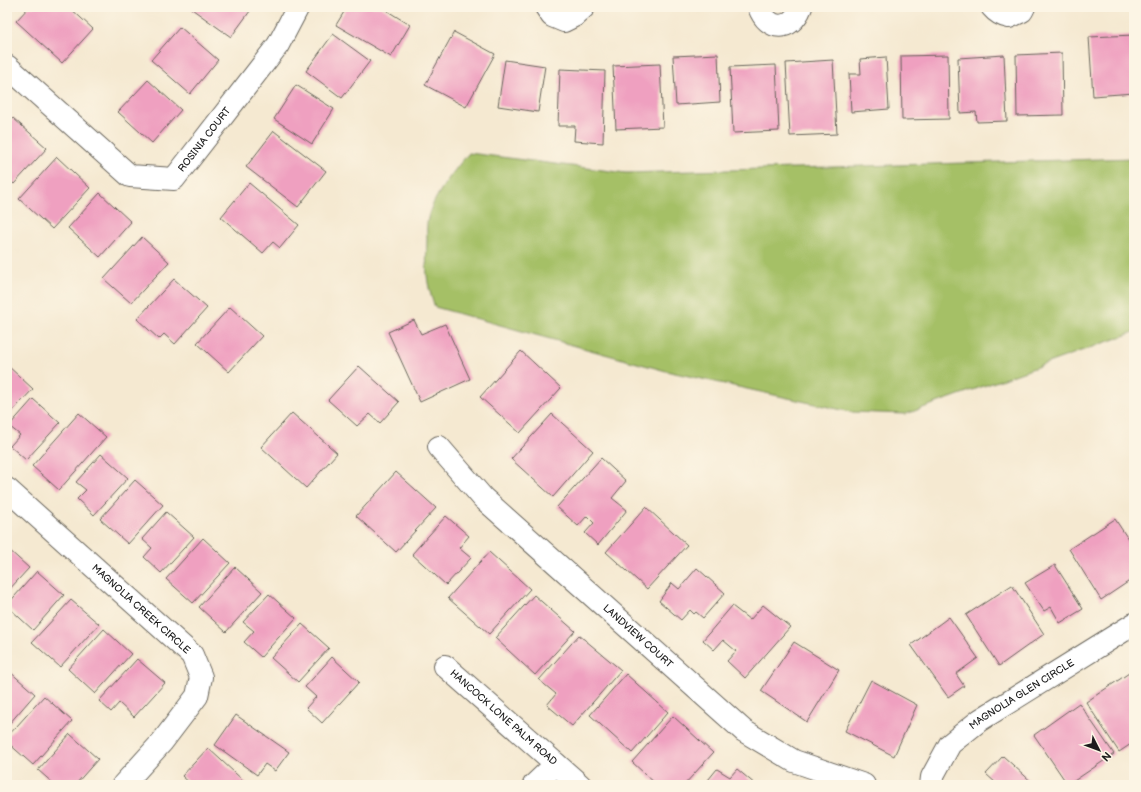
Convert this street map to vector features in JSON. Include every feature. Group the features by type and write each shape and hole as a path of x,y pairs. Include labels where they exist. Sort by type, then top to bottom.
{"street":[{"name":"ROSINIA COURT","path":"7,66 130,176 174,179 278,45 298,7"},
{"path":"546,7 552,16 564,21 574,16 584,7"},
{"path":"759,7 765,18 776,25 784,26 792,22 801,7"},
{"path":"992,7 1002,15 1009,17 1022,11 1024,7"},
{"name":"LANDVIEW COURT","path":"439,447 483,498 744,731 794,761 864,785"},
{"name":"MAGNOLIA CREEK CIRCLE","path":"7,489 192,655 201,677 197,696 162,742 123,785"},
{"name":"MAGNOLIA GLEN CIRCLE","path":"931,785 932,777 950,744 980,720 1134,624"},
{"name":"HANCOCK LONE PALM ROAD","path":"445,666 580,785"},
{"path":"534,785 556,764"}],"green space":[{"path":"469,153 626,173 1134,158 1134,332 906,414 851,412 666,371 435,307 429,290 427,274 427,221 430,210 439,193"}],"building":[{"path":"29,7 69,7 93,29 62,63 16,21"},
{"path":"189,7 253,7 231,37"},
{"path":"347,7 381,7 410,25 391,57 336,25"},
{"path":"180,27 218,60 190,94 151,60"},
{"path":"454,32 495,54 466,107 425,85"},
{"path":"333,34 370,61 342,98 306,71"},
{"path":"1134,35 1134,93 1093,96 1089,37"},
{"path":"1062,53 1063,115 1017,116 1016,55"},
{"path":"718,54 720,102 676,105 673,56"},
{"path":"948,55 949,119 902,120 901,56"},
{"path":"1004,55 1007,121 977,122 976,112 960,113 958,58"},
{"path":"886,57 889,109 851,112 849,74 861,74 860,59"},
{"path":"505,60 545,66 538,112 498,106"},
{"path":"833,60 837,134 790,136 786,63"},
{"path":"660,64 663,127 616,129 613,66"},
{"path":"776,65 779,131 733,133 730,67"},
{"path":"560,69 605,71 603,143 574,141 575,126 558,126"},
{"path":"148,80 181,110 152,143 118,112"},
{"path":"296,85 334,109 312,144 274,119"},
{"path":"13,118 47,148 14,184 7,178 7,125"},
{"path":"274,131 326,171 298,207 246,167"},
{"path":"57,157 90,188 52,229 19,199"},
{"path":"249,183 299,225 280,248 273,242 263,253 221,217"},
{"path":"100,193 131,222 100,257 68,228"},
{"path":"142,237 169,262 131,303 104,279"},
{"path":"174,279 207,308 175,344 164,334 159,339 137,319"},
{"path":"230,307 262,336 229,372 197,343"},
{"path":"414,320 421,334 445,324 470,379 420,402 388,332"},
{"path":"521,351 561,388 520,433 480,397"},
{"path":"7,365 33,389 7,417"},
{"path":"359,366 399,402 380,423 370,414 357,426 328,400"},
{"path":"33,399 60,423 26,460 10,446 20,435 9,426"},
{"path":"79,413 106,437 59,490 32,466"},
{"path":"292,413 337,453 306,488 261,447"},
{"path":"552,414 593,451 553,497 511,459"},
{"path":"101,454 128,478 94,515 77,499 86,490 76,482"},
{"path":"601,458 626,481 612,498 627,510 598,545 585,533 594,523 587,516 578,526 557,507"},
{"path":"396,472 436,508 396,552 356,516"},
{"path":"135,480 163,505 128,544 100,519"},
{"path":"646,507 687,545 647,589 606,552"},
{"path":"166,512 194,537 161,573 144,557 152,548 142,539"},
{"path":"446,516 469,536 459,548 471,558 446,585 412,554"},
{"path":"1115,519 1134,548 1134,578 1101,600 1069,549"},
{"path":"203,538 230,563 193,603 166,579"},
{"path":"7,548 29,568 7,592"},
{"path":"489,552 530,589 489,634 448,598"},
{"path":"1055,565 1083,609 1060,623 1051,607 1044,611 1025,583"},
{"path":"235,567 262,592 226,632 199,607"},
{"path":"697,568 725,593 703,618 696,612 694,614 690,610 681,620 659,601 672,583 679,589"},
{"path":"37,571 64,595 33,630 7,605"},
{"path":"1012,585 1044,634 999,666 966,615"},
{"path":"269,594 296,618 261,657 244,642 254,631 243,622"},
{"path":"534,595 575,631 535,675 495,638"},
{"path":"71,600 99,624 60,667 32,642"},
{"path":"763,605 790,627 745,678 727,661 736,651 723,640 714,650 703,640 732,606 750,620"},
{"path":"949,617 978,658 956,674 964,686 948,697 911,645"},
{"path":"302,624 329,648 298,682 271,658"},
{"path":"104,629 131,654 95,694 68,669"},
{"path":"579,635 621,670 572,726 547,705 556,694 539,680"},
{"path":"794,642 839,670 807,722 761,691"},
{"path":"332,657 359,682 322,723 306,708 316,697 305,687"},
{"path":"137,659 165,683 134,717 119,703 111,712 99,701"},
{"path":"8,670 35,694 9,724 7,722"},
{"path":"1132,671 1134,674 1134,742 1119,752 1086,702"},
{"path":"626,674 668,712 632,753 590,715"},
{"path":"871,680 917,705 894,756 845,731"},
{"path":"44,696 72,721 33,765 7,742 7,737"},
{"path":"1079,703 1114,754 1068,785 1034,735"},
{"path":"236,715 289,752 275,771 265,764 257,775 215,745"},
{"path":"673,716 713,753 684,785 657,785 632,762"},
{"path":"70,734 98,759 75,785 55,785 38,770"},
{"path":"208,748 248,785 192,785 182,776"},
{"path":"1003,756 1035,785 996,785 997,784 986,774"},
{"path":"717,769 730,777 737,769 756,785 704,785"}]}
